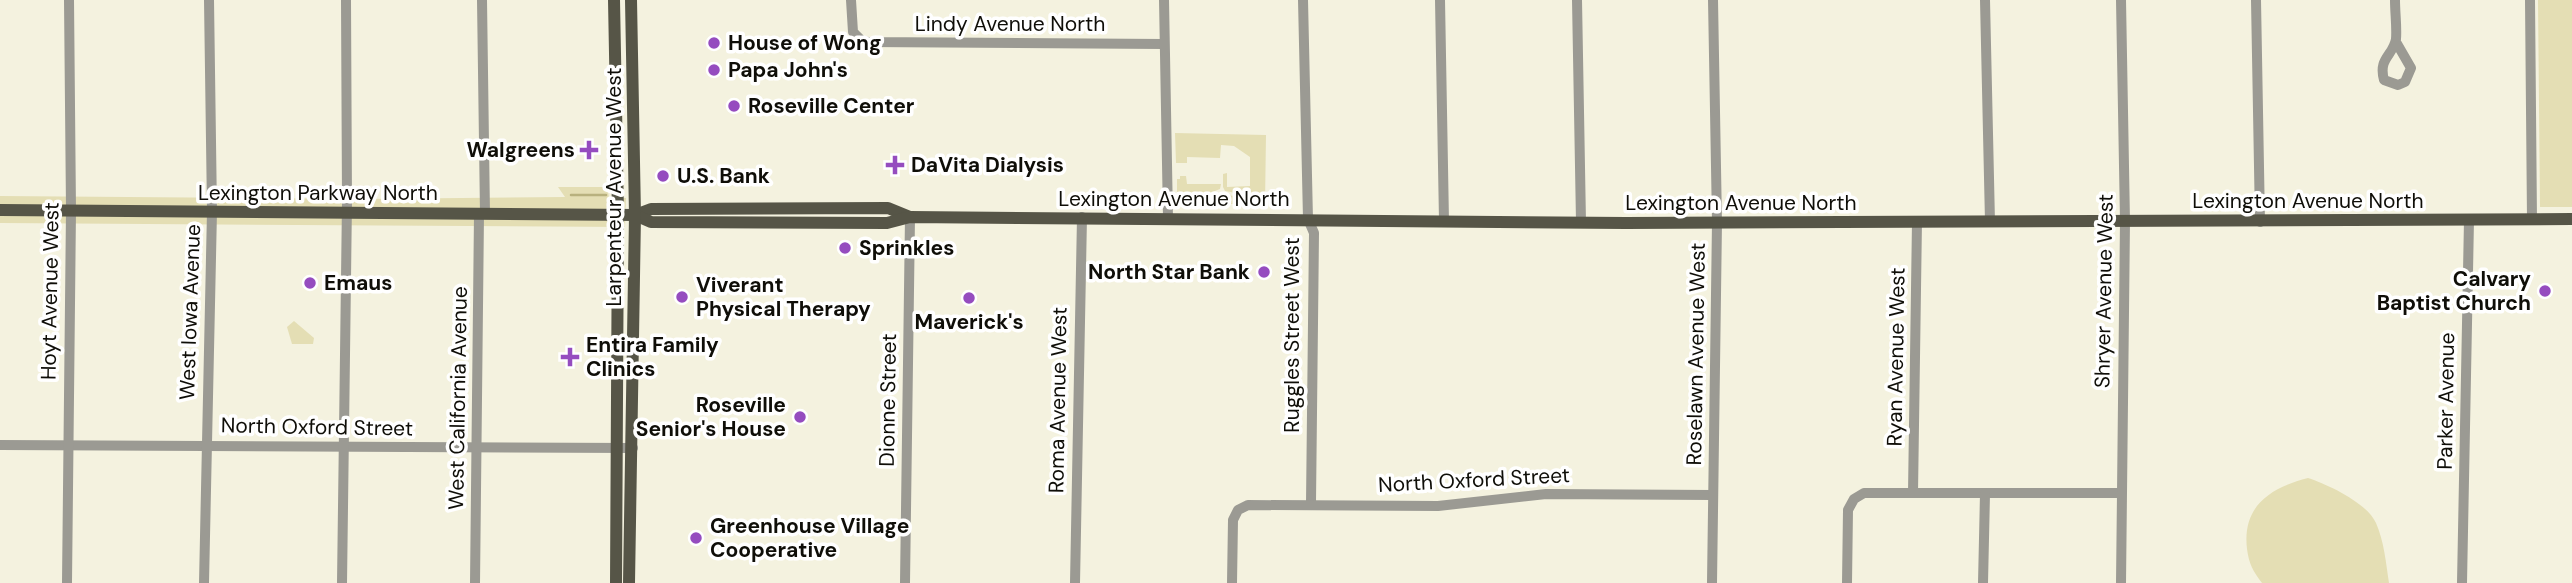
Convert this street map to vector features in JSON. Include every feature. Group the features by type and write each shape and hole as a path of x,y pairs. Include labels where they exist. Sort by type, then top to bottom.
{"main road":[{"name":"Larpenteur Avenue West","path":"614,0 618,214 616,583"},
{"name":"Larpenteur Avenue West","path":"629,583 635,215 631,0"},
{"name":"Lexington Avenue North","path":"635,215 651,209 888,208 910,217 1581,222 2572,219"},
{"name":"Lexington Parkway North","path":"0,210 635,215"}],"street":[{"name":"Hoyt Avenue West","path":"67,583 71,210 69,0"},
{"name":"West Iowa Avenue","path":"204,583 212,211 209,0"},
{"path":"342,583 346,0"},
{"name":"West California Avenue","path":"475,583 482,214 482,0"},
{"name":"Lindy Avenue North","path":"851,0 852,25 856,37 868,43 1164,44"},
{"path":"1164,0 1168,218"},
{"name":"Ruggles Street West","path":"1303,0 1308,219 1314,233 1311,503"},
{"path":"1440,0 1444,221"},
{"path":"1577,0 1581,222"},
{"name":"Roselawn Avenue West","path":"1712,583 1717,222 1713,0"},
{"path":"1985,0 1990,222"},
{"name":"Shryer Avenue West","path":"2120,583 2125,221 2121,0"},
{"path":"2256,0 2260,222"},
{"path":"2395,0 2396,42"},
{"path":"2530,0 2532,220"},
{"name":"Dionne Street","path":"905,583 910,217"},
{"name":"Roma Avenue West","path":"1075,583 1082,217"},
{"name":"Parker Avenue","path":"2462,583 2469,220"},
{"name":"Ryan Avenue West","path":"1913,492 1917,221"},
{"name":"North Oxford Street","path":"0,444 633,448"},
{"path":"1847,583 1849,510 1854,499 1864,493 2120,493"},
{"name":"North Oxford Street","path":"1232,583 1233,520 1238,510 1248,505 1311,503 1438,506 1546,494 1713,495"},
{"path":"1983,583 1985,494"}],"shaded area":[{"path":"2538,0 2572,0 2572,207 2540,207"},
{"path":"1175,133 1266,135 1265,204 1225,191 1223,187 1223,174 1227,173 1227,187 1250,186 1250,157 1234,146 1221,145 1220,158 1187,157 1187,163 1176,163"},
{"path":"1180,176 1186,176 1187,184 1221,184 1220,189 1189,204 1180,204 1177,199 1177,179 1180,179"},
{"path":"558,187 607,187 609,197 626,198 625,227 0,223 0,196 364,199 565,197"},
{"path":"1216,193 1219,196 1238,197 1249,204 1194,204"},
{"path":"294,321 314,338 313,344 292,344 287,327"},
{"path":"2308,478 2347,496 2371,516 2381,537 2389,583 2262,583 2248,554 2249,521 2261,501 2282,487"}],"waterway":[{"path":"571,195 606,195"}],"place":[{"name":"House of Wong","path":"714,43"},
{"name":"Papa John's","path":"714,70"},
{"name":"Roseville Center","path":"734,106"},
{"name":"Walgreens","path":"589,150"},
{"name":"DaVita Dialysis","path":"895,165"},
{"name":"U.S. Bank","path":"663,176"},
{"name":"Sprinkles","path":"845,248"},
{"name":"North Star Bank","path":"1264,272"},
{"name":"Emaus","path":"310,283"},
{"name":"Calvary Baptist Church","path":"2545,291"},
{"name":"Viverant Physical Therapy","path":"682,297"},
{"name":"Maverick's","path":"969,298"},
{"name":"Entira Family Clinics","path":"570,357"},
{"name":"Roseville Senior's House","path":"800,417"},
{"name":"Greenhouse Village Cooperative","path":"696,538"}]}
